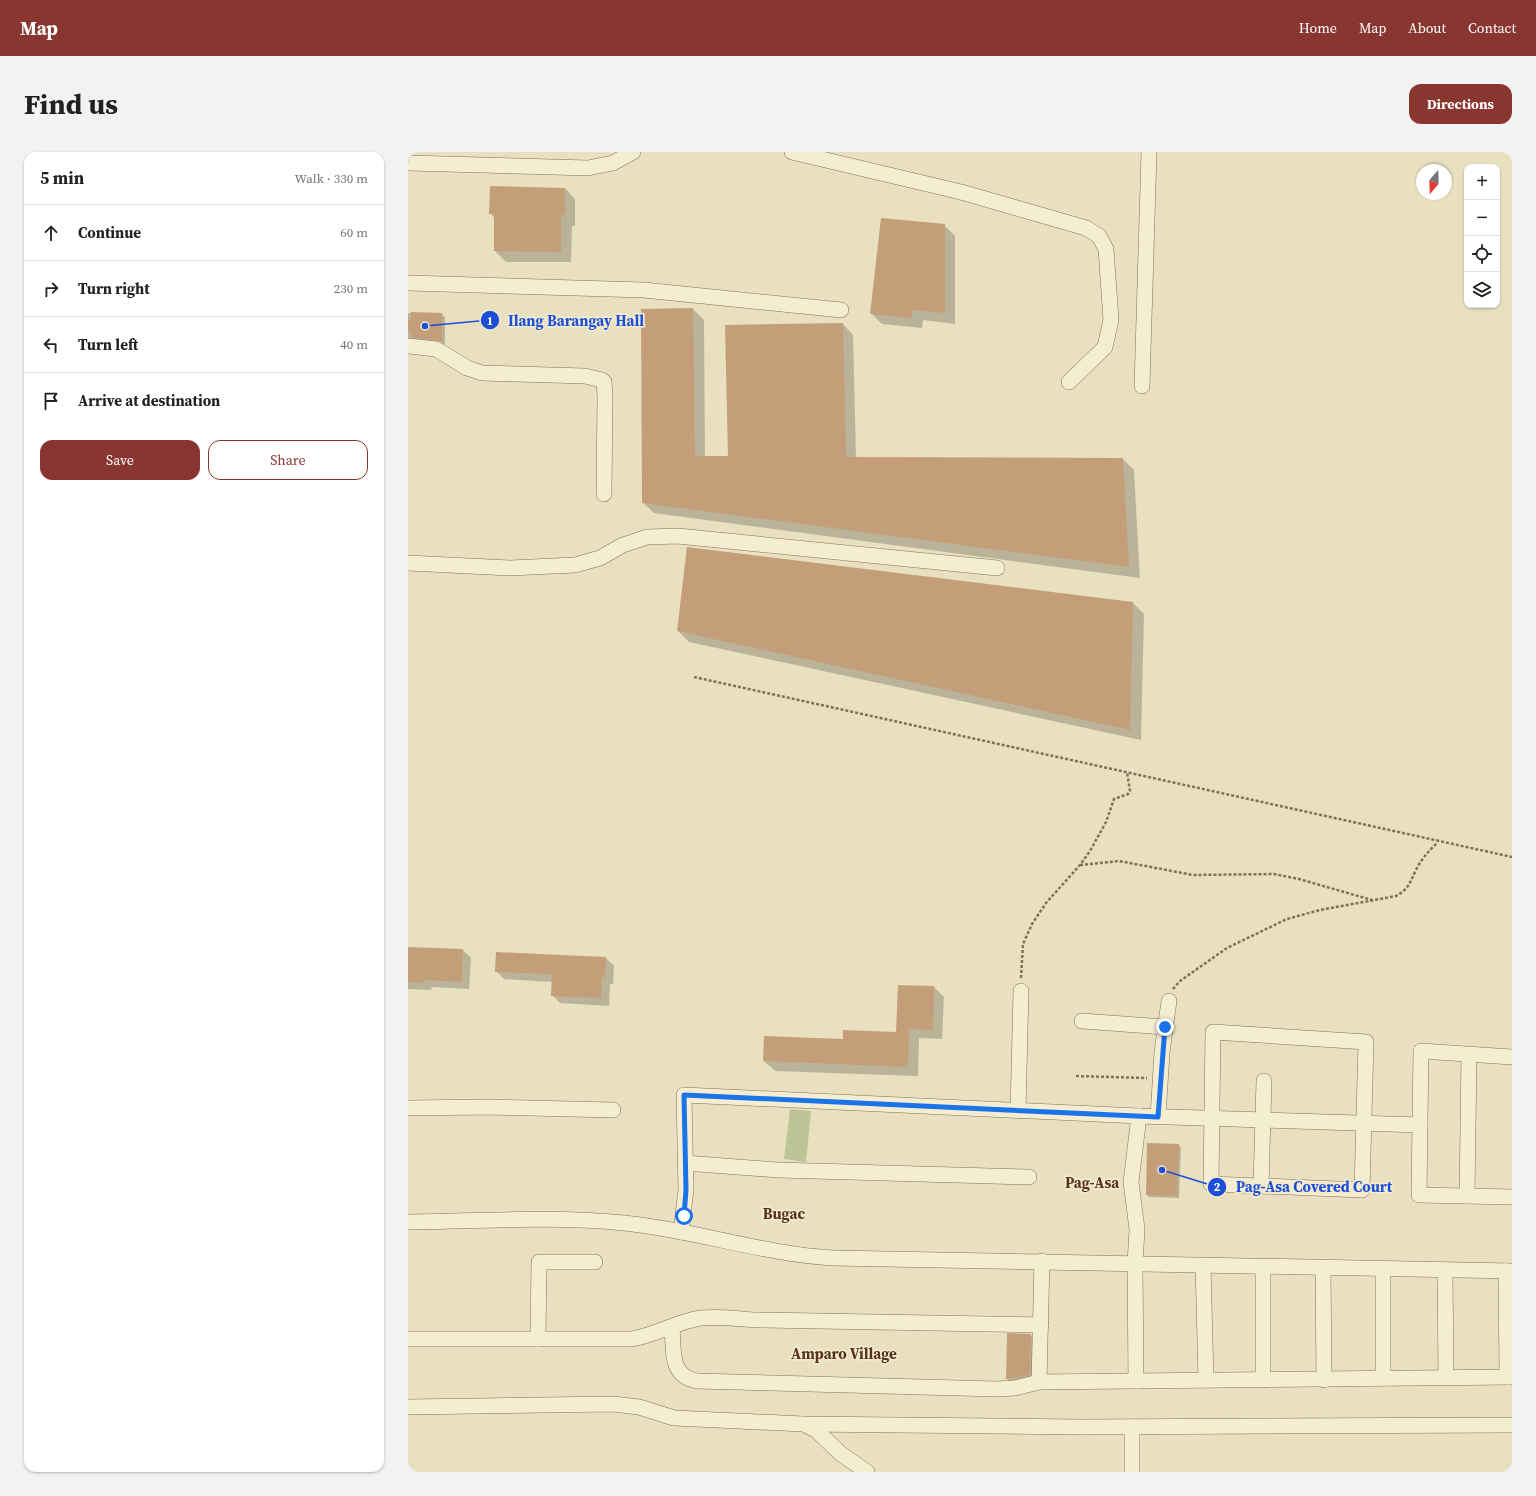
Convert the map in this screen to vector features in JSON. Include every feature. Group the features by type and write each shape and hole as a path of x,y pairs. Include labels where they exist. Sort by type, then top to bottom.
{"street":[{"path":"408,163 588,168 613,163 633,152"},
{"path":"792,152 961,192 1086,228 1099,236 1106,249 1111,320 1105,348 1069,382"},
{"path":"1142,386 1150,152"},
{"path":"408,283 644,290 841,310"},
{"path":"408,346 436,349 467,368 482,373 585,376 602,380 604,382 605,396 604,494"},
{"path":"408,563 510,568 575,565 600,558 623,545 647,537 678,536 997,568"},
{"path":"1018,1111 1021,991"},
{"path":"1158,1117 1160,1078 1169,1001"},
{"path":"1082,1021 1165,1027"},
{"path":"1213,1032 1366,1042 1362,1190 1211,1184 1212,1119 1213,1032"},
{"path":"1512,1057 1421,1051 1419,1195 1512,1197"},
{"path":"1467,1196 1469,1054"},
{"path":"1262,1186 1264,1081"},
{"path":"681,1232 685,1203 684,1095 1158,1117 1420,1125"},
{"path":"408,1108 487,1106 613,1110"},
{"path":"1136,1381 1135,1264 1137,1229 1131,1182 1139,1116"},
{"path":"685,1163 778,1170 1029,1177"},
{"path":"408,1222 592,1220 625,1223 681,1232 804,1256 1263,1267 1509,1271 1509,1377 1040,1382 1015,1388 697,1381 687,1379 681,1375 677,1368 672,1327"},
{"path":"1040,1382 1042,1261"},
{"path":"538,1339 539,1262 595,1262"},
{"path":"1203,1265 1206,1380"},
{"path":"1263,1267 1263,1380"},
{"path":"1323,1268 1324,1380"},
{"path":"1383,1269 1383,1378"},
{"path":"1445,1270 1446,1378"},
{"path":"408,1339 632,1339 647,1336 701,1318 1041,1325"},
{"path":"408,1407 613,1404 638,1407 674,1418 803,1424 1082,1427 1512,1425"},
{"path":"803,1424 817,1431 841,1454 867,1472"},
{"path":"1132,1427 1132,1472"}],"path":[{"path":"694,677 1437,842 1512,857"},
{"path":"1021,991 1023,944 1032,924 1046,902 1080,865 1106,822 1112,802 1117,797 1128,794 1130,791 1127,772"},
{"path":"1169,1001 1171,994 1180,981 1227,948 1260,931 1287,919 1320,910 1396,896 1404,892 1409,886 1422,859 1437,842"},
{"path":"1080,865 1119,861 1193,875 1274,874 1299,879 1373,900"},
{"path":"1076,1076 1160,1078"}],"green space":[{"path":"790,1109 811,1111 806,1162 784,1159"}],"building":[{"path":"490,186 565,188 565,215 561,215 561,252 494,251 494,214 489,214"},
{"path":"881,218 945,224 945,313 913,310 912,318 870,314"},
{"path":"693,308 695,456 728,456 725,325 843,323 846,457 1123,458 1129,567 642,503 641,309"},
{"path":"411,312 442,313 442,341 411,337 411,331 408,331 408,320 411,320"},
{"path":"687,547 1133,602 1130,730 677,631"},
{"path":"408,947 463,949 462,982 424,980 424,983 408,982"},
{"path":"496,952 606,957 605,977 602,977 601,998 551,996 552,974 495,972"},
{"path":"898,985 934,986 933,1030 909,1029 908,1067 763,1061 764,1036 843,1039 843,1030 896,1032"},
{"path":"1147,1143 1179,1144 1177,1196 1146,1195"},
{"path":"1007,1333 1031,1334 1030,1375 1006,1379"}],"place":[{"name":"Ilang Barangay Hall","path":"425,326"},
{"name":"Pag-Asa Covered Court","path":"1162,1170"}],"district":[{"name":"Pag-Asa","path":"1092,1182"},
{"name":"Bugac","path":"784,1213"},
{"name":"Amparo Village","path":"844,1353"}],"route":[{"path":"684,1216 686,1190 684,1095 1158,1117 1165,1027"}]}
